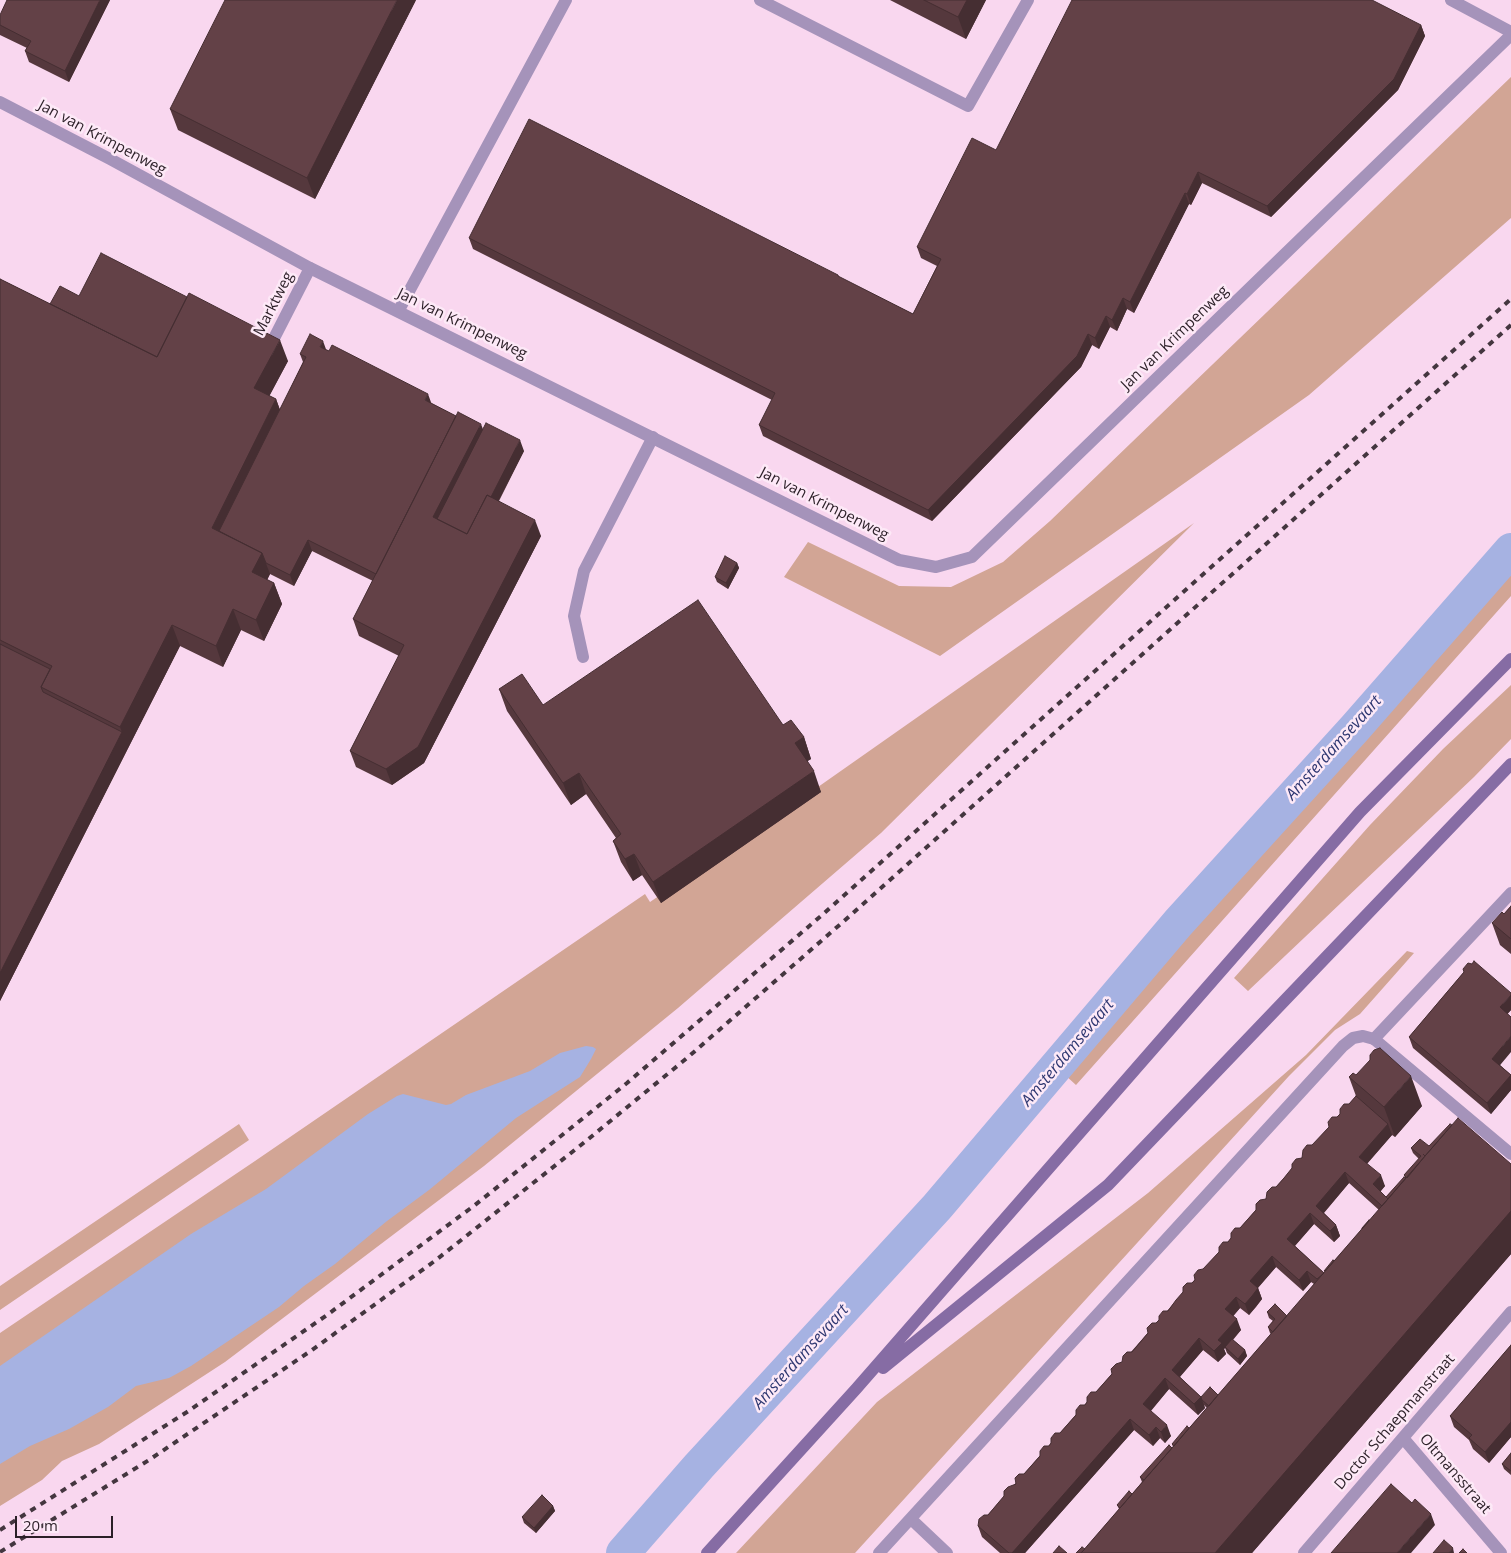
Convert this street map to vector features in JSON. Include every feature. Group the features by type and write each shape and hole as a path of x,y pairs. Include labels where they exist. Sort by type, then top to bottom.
{"main road":[{"path":"706,1553 856,1389 1360,812 1511,659"},
{"path":"856,1389 1108,1185 1511,764"}],"street":[{"path":"399,310 566,0"},
{"path":"760,0 968,106 1028,0"},
{"path":"1451,0 1511,34"},
{"name":"Jan van Krimpenweg","path":"0,102 110,159 310,268 399,310 899,560 936,567 972,558 1511,34"},
{"name":"Marktweg","path":"260,366 310,268"},
{"path":"583,657 574,616 584,571 653,437"},
{"path":"1374,1039 1511,893"},
{"path":"879,1553 1343,1046 1353,1038 1363,1036 1374,1039 1511,1154"},
{"name":"Doctor Schaepmanstraat","path":"1304,1553 1511,1312"},
{"name":"Oltmansstraat","path":"1403,1438 1502,1553"},
{"path":"911,1519 947,1553"}],"shaded area":[{"path":"1511,77 1511,218 1309,395 940,656 784,577 808,542 899,586 951,587 1003,562 1050,521"},
{"path":"1194,523 881,833 678,1008 484,1166 225,1362 99,1444 62,1461 42,1480 0,1506 0,1333 645,894 650,902 818,787"},
{"path":"1511,547 1511,596 1076,1085 1053,1064"},
{"path":"1511,685 1511,739 1474,777 1248,991 1234,978 1370,825 1443,749"},
{"path":"1407,951 1414,953 1360,1014 1335,1030 1289,1076 855,1553 736,1553 877,1402 1148,1193 1306,1055"},
{"path":"239,1124 249,1140 0,1310 0,1286"}],"water":[{"path":"586,1046 596,1049 580,1077 516,1118 429,1190 279,1307 191,1366 169,1378 136,1386 108,1407 69,1429 30,1446 0,1464 0,1366 191,1234 266,1189 368,1114 397,1096 403,1094 446,1105 451,1104 466,1095 530,1071 560,1053"}],"building":[{"path":"7,0 100,0 65,71 25,51 31,41 0,25 0,15"},
{"path":"225,0 397,0 307,178 170,109"},
{"path":"924,0 967,0 958,17"},
{"path":"1072,0 1372,0 1421,25 1394,79 1267,206 1198,172 1187,194 1185,193 1130,302 1123,298 1112,320 1106,316 1095,338 1088,334 1077,356 928,510 759,425 775,393 469,238 529,119 913,314 941,259 917,247 972,138 996,150"},
{"path":"101,253 187,297 157,357 50,304 60,286 79,296"},
{"path":"0,279 157,357 189,293 280,340 254,388 276,399 212,528 262,553 252,572 274,583 256,620 233,609 216,646 172,625 120,727 41,687 52,666 0,640"},
{"path":"310,334 323,341 320,347 329,351 332,345 428,394 425,400 456,416 376,574 308,540 290,575 266,563 262,553 219,531 306,357 300,354"},
{"path":"458,412 481,424 433,517 467,534 487,495 535,520 418,747 386,769 350,751 404,645 353,619"},
{"path":"486,423 520,440 491,497 487,495 467,534 437,519"},
{"path":"725,556 737,563 726,583 715,577"},
{"path":"698,600 783,725 791,720 804,737 795,743 814,771 653,882 634,854 625,859 613,841 621,834 579,773 563,783 499,689 522,674 543,705"},
{"path":"0,644 50,669 41,687 43,692 122,732 0,973"},
{"path":"1511,906 1511,939 1492,923 1502,912 1504,914"},
{"path":"1474,961 1511,993 1500,1007 1511,1017 1511,1036 1492,1059 1511,1075 1487,1103 1409,1037 1464,972 1463,969 1468,963 1472,964"},
{"path":"1380,1048 1411,1076 1384,1107 1349,1077 1353,1073 1356,1075 1370,1060 1370,1055 1374,1050"},
{"path":"1356,1096 1388,1124 1359,1157 1381,1175 1373,1184 1388,1199 1382,1206 1345,1172 1316,1206 1336,1225 1330,1231 1310,1213 1287,1239 1324,1273 1317,1279 1307,1271 1299,1280 1272,1256 1250,1281 1258,1288 1245,1304 1236,1297 1225,1309 1237,1319 1218,1340 1222,1343 1214,1351 1199,1338 1172,1370 1201,1397 1194,1404 1165,1378 1143,1404 1167,1425 1161,1432 1156,1427 1149,1435 1130,1419 1012,1553 1009,1553 978,1526 979,1519 984,1515 988,1515 1004,1496 1004,1491 1008,1487 1016,1484 1015,1478 1019,1474 1024,1474 1040,1456 1040,1451 1044,1446 1049,1446 1051,1438 1055,1433 1060,1433 1076,1415 1076,1410 1080,1405 1085,1405 1087,1397 1091,1392 1096,1392 1112,1374 1111,1369 1116,1364 1122,1362 1123,1356 1127,1352 1132,1352 1148,1333 1147,1328 1159,1320 1159,1316 1163,1311 1168,1311 1183,1292 1183,1287 1195,1280 1194,1275 1198,1270 1203,1269 1219,1252 1219,1247 1223,1242 1228,1242 1235,1228 1240,1228 1256,1210 1256,1204 1260,1200 1266,1199 1267,1192 1272,1187 1276,1187 1284,1178 1296,1159 1302,1158 1303,1150 1307,1145 1312,1145 1329,1127 1328,1122 1332,1117 1337,1117 1344,1104 1349,1104"},
{"path":"1458,1118 1511,1164 1511,1211 1215,1553 1081,1553"},
{"path":"1450,1124 1452,1125 1407,1178 1404,1175 1421,1156 1411,1148 1420,1139 1429,1146"},
{"path":"1404,1177 1406,1178 1388,1199 1386,1197"},
{"path":"1275,1304 1287,1316 1273,1332 1268,1327 1275,1319 1267,1312"},
{"path":"1232,1339 1245,1350 1238,1359 1225,1347"},
{"path":"1511,1345 1511,1422 1485,1452 1469,1438 1472,1435 1450,1416"},
{"path":"1210,1387 1218,1395 1209,1406 1201,1397"},
{"path":"1187,1426 1189,1428 1174,1446 1172,1444"},
{"path":"1169,1445 1172,1448 1144,1480 1140,1477"},
{"path":"1511,1453 1511,1471 1502,1464"},
{"path":"1391,1484 1412,1503 1415,1499 1431,1514 1397,1553 1331,1553"},
{"path":"1129,1491 1132,1494 1120,1508 1117,1505"},
{"path":"542,1495 553,1506 534,1528 522,1517"},
{"path":"1444,1540 1453,1548 1449,1553 1433,1553"},
{"path":"1059,1546 1067,1553 1053,1553"},
{"path":"1082,1547 1085,1549 1081,1553 1076,1553"},
{"path":"1463,1549 1467,1553 1459,1553"}],"waterway":[{"name":"Amsterdamsevaart","path":"623,1553 699,1466 937,1207 1178,923 1355,728 1511,550"}],"railway":[{"path":"0,1530 187,1412 327,1315 475,1205 627,1083 822,915 1511,299"},
{"path":"0,1552 149,1460 312,1350 436,1260 586,1141 687,1058 844,921 1511,325"}]}
